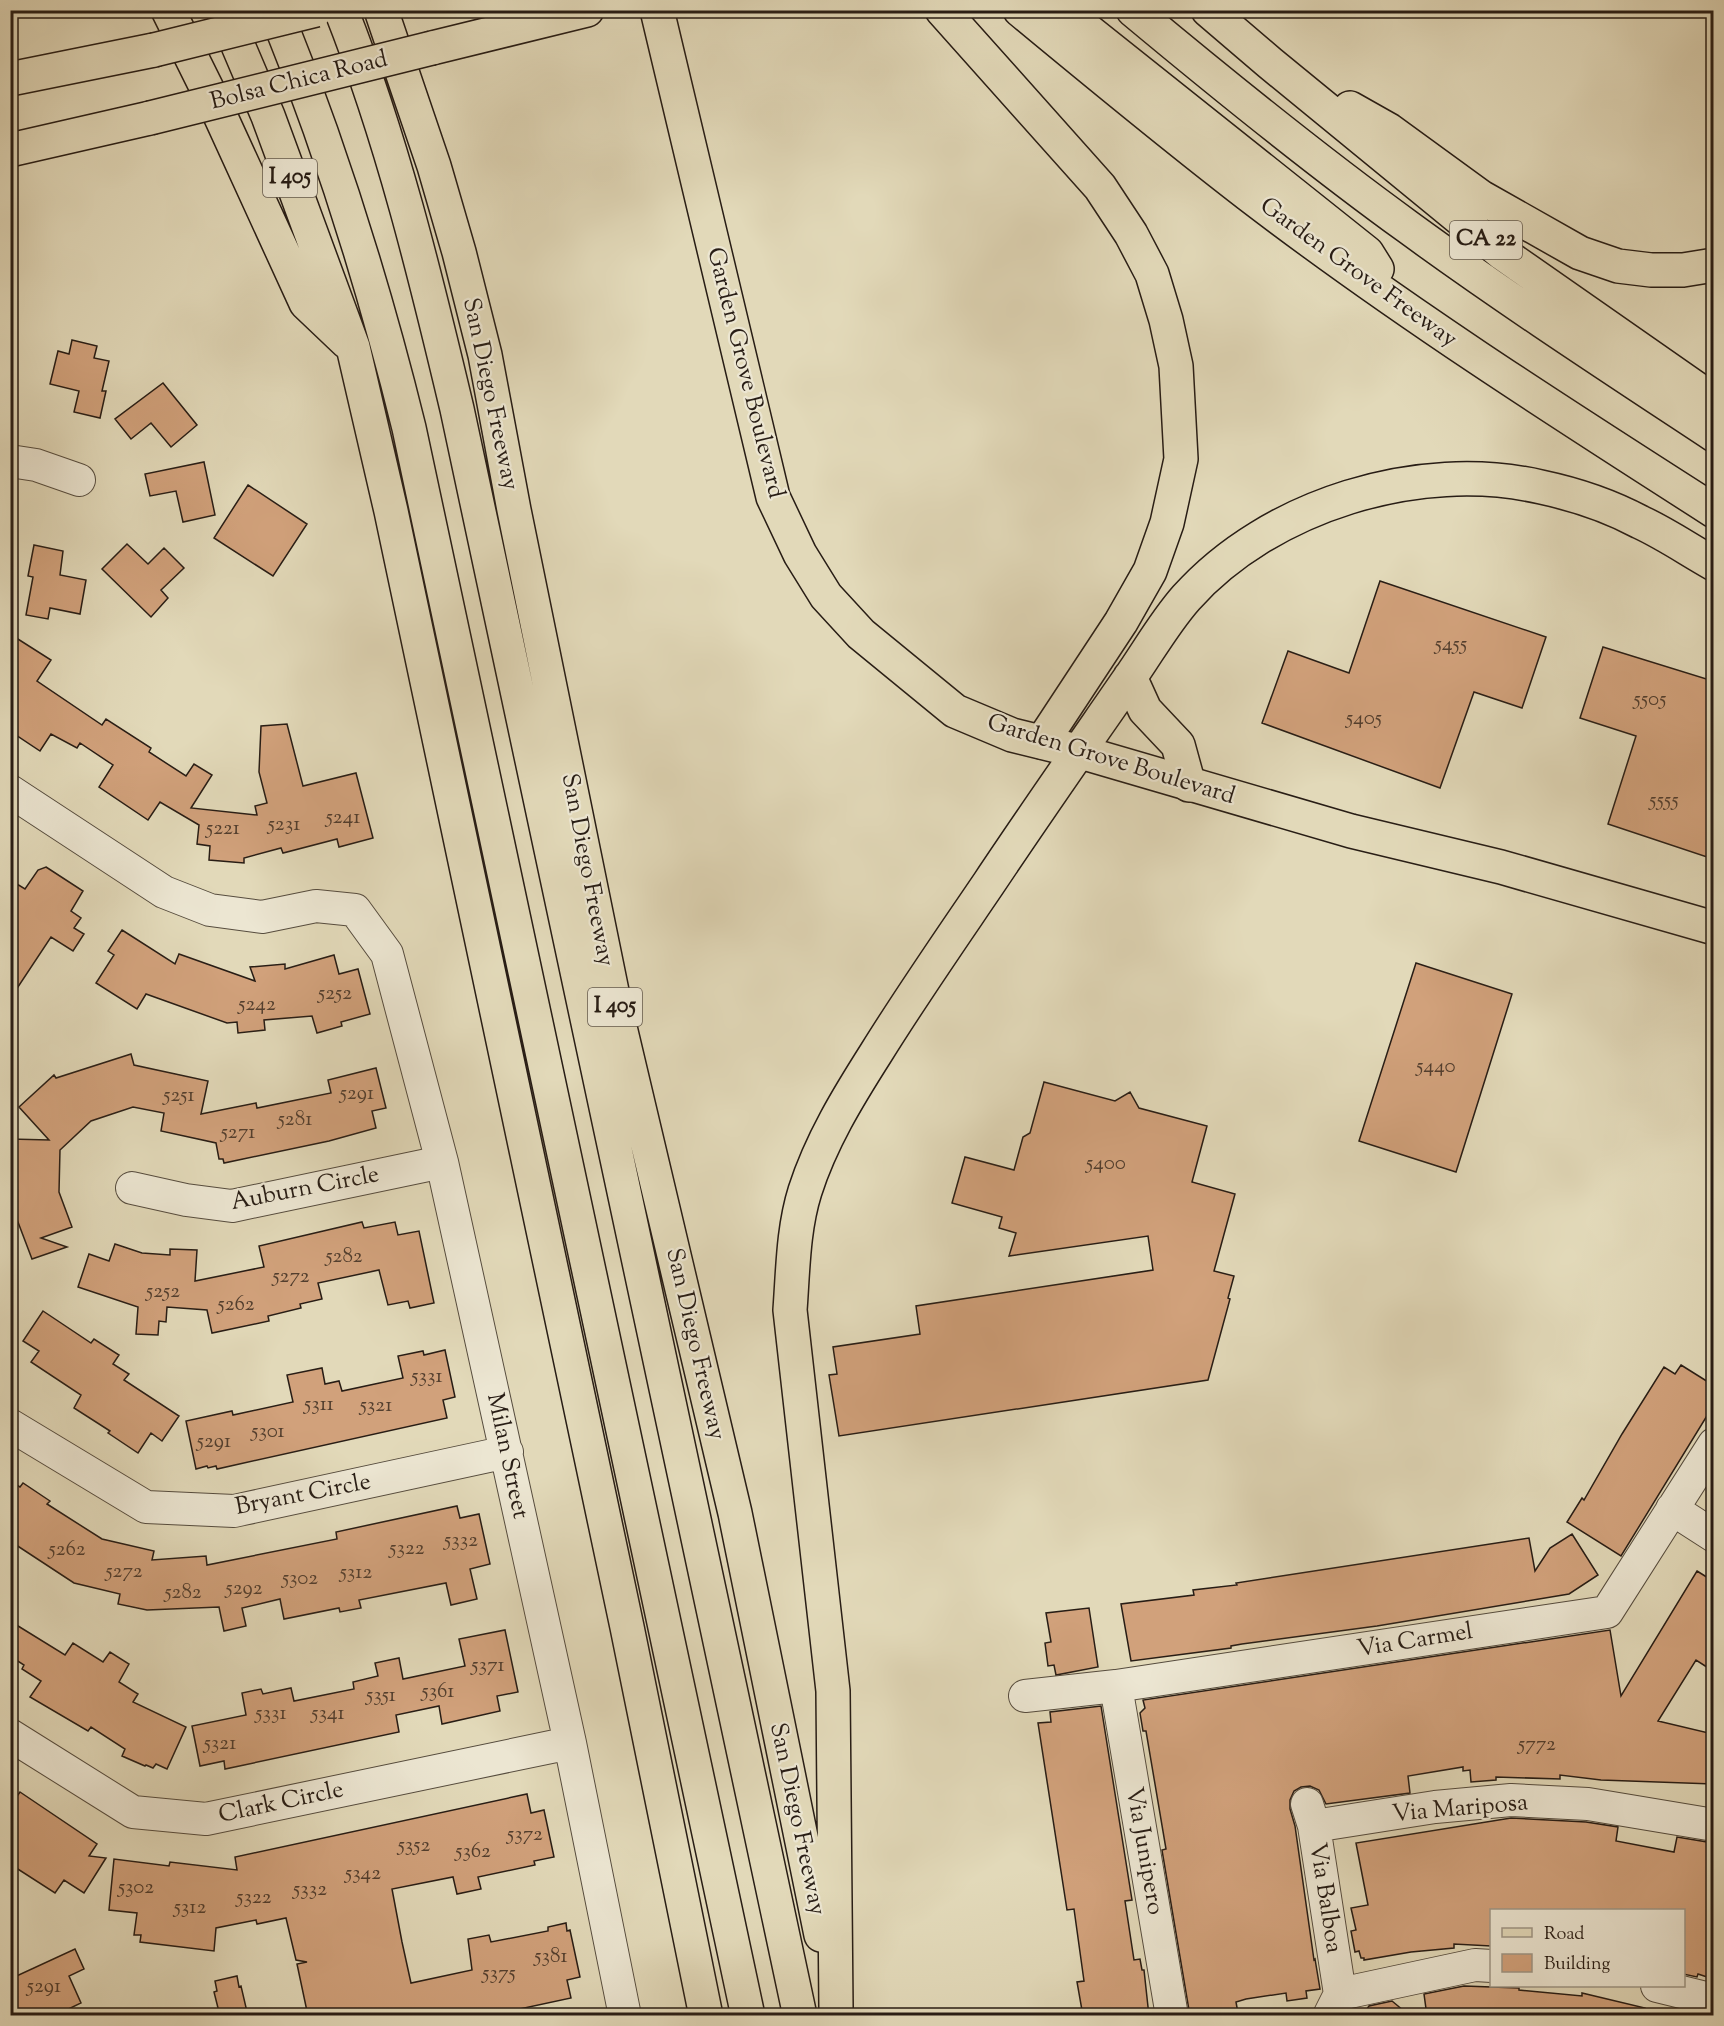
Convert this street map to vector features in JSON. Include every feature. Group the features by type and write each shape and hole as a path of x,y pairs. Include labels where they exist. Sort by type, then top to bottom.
{"main road":[{"path":"168,10 224,124 306,303 353,347"},
{"name":"I 405","path":"223,10 268,116 353,347 400,555 627,1627 706,2016"},
{"path":"274,10 327,147 386,333 409,428 748,2016"},
{"path":"10,79 154,50 316,10"},
{"path":"341,10 379,118 411,223 457,409 800,2016"},
{"name":"San Diego Freeway","path":"381,10 434,166 486,356 514,510 615,1006 735,1513 837,2012"},
{"name":"Bolsa Chica Road","path":"10,150 150,118 587,10"},
{"name":"Garden Grove Boulevard","path":"657,10 773,497 800,554 826,596 861,634 955,711 1012,735 1077,751 1350,831 1501,867 1713,928"},
{"path":"942,10 1100,187 1113,206 1152,274 1166,320 1176,366 1181,459 1167,523 1150,571 1121,622 1042,742"},
{"name":"Garden Grove Freeway","path":"1020,10 1250,196 1396,302 1504,376 1713,511"},
{"path":"1062,10 1367,253 1396,302"},
{"path":"1133,10 1253,110 1407,227 1526,311 1713,435"},
{"name":"CA 22","path":"1208,10 1502,253 1713,401"},
{"path":"1270,63 1389,130 1481,198 1580,254 1618,266 1651,270 1683,270 1713,265"},
{"path":"837,2012 833,1691 790,1310 794,1247 804,1195 819,1151 846,1100 894,1023 1158,635 1185,599 1215,569 1259,538 1299,516 1392,485 1450,479 1502,480 1542,487 1588,501 1640,522 1713,564"},
{"path":"1130,677 1145,710 1178,745 1189,785"}],"street":[{"path":"10,461 36,465 79,480"},
{"name":"Milan Street","path":"12,796 164,892 210,910 262,917 316,906 355,910 387,954 442,1162 507,1452 570,1743 625,2016"},
{"name":"Auburn Circle","path":"132,1188 186,1200 232,1206 442,1162"},
{"name":"Bryant Circle","path":"10,1425 146,1507 234,1511 507,1452"},
{"name":"Via Carmel","path":"1025,1696 1116,1686 1607,1612 1713,1444"},
{"path":"1672,1509 1713,1536"},
{"name":"Via Junipero","path":"1116,1686 1172,2016"},
{"name":"Clark Circle","path":"10,1735 133,1812 206,1819 570,1743"},
{"name":"Via Mariposa","path":"1310,1815 1510,1800 1588,1804 1713,1826"},
{"name":"Via Balboa","path":"1310,1815 1334,2005 1475,1965 1490,1966"},
{"path":"1661,1987 1713,2000"}],"building":[{"path":"72,340 97,346 94,358 109,361 102,391 106,391 100,418 74,412 79,391 50,384 58,351 69,354"},
{"path":"163,383 197,425 171,447 151,423 131,439 115,419"},
{"path":"204,462 215,515 183,522 176,491 150,496 145,474"},
{"path":"248,485 307,524 273,576 214,538"},
{"path":"127,544 148,564 164,548 184,568 161,590 168,598 151,617 102,569"},
{"path":"34,545 63,551 60,575 86,580 80,614 50,608 48,619 26,615 33,577 28,576"},
{"path":"1380,581 1546,637 1522,708 1474,692 1440,788 1262,723 1288,651 1349,673"},
{"path":"10,634 51,660 37,681 102,725 106,719 151,748 149,752 186,776 194,764 212,775 191,808 257,815 255,806 267,803 259,772 261,726 287,724 303,786 356,773 373,838 339,847 337,839 283,853 281,848 244,858 244,863 209,860 210,846 197,844 199,825 160,802 148,820 99,787 113,765 80,743 77,748 51,734 40,751 10,731"},
{"path":"1603,647 1713,681 1713,859 1608,824 1636,736 1580,718"},
{"path":"46,867 83,891 71,911 81,918 74,928 84,934 73,951 51,937 10,999 10,894 17,884 25,889 38,870"},
{"path":"122,930 175,964 179,954 255,981 250,967 285,964 285,969 334,955 339,974 358,969 370,1014 341,1022 342,1026 317,1033 312,1016 264,1020 265,1030 238,1033 237,1022 227,1023 146,994 137,1009 96,983 114,955 108,951"},
{"path":"1416,963 1512,994 1456,1172 1359,1141"},
{"path":"131,1054 134,1065 208,1081 201,1114 256,1103 257,1108 331,1093 328,1080 376,1068 386,1108 372,1111 376,1128 329,1141 224,1163 223,1159 219,1159 216,1143 161,1131 164,1113 133,1107 91,1121 60,1150 59,1192 72,1227 41,1238 67,1247 32,1259 10,1201 10,1139 49,1140 19,1107 54,1075 56,1078"},
{"path":"1044,1082 1115,1101 1130,1092 1139,1108 1207,1126 1192,1182 1235,1194 1214,1271 1234,1276 1208,1380 839,1436 829,1375 837,1374 833,1347 920,1334 916,1306 1153,1270 1148,1236 1009,1256 1016,1233 999,1228 1002,1217 952,1203 965,1157 1014,1170 1023,1137 1030,1133"},
{"path":"362,1222 364,1228 395,1222 398,1235 419,1231 434,1303 410,1308 408,1301 388,1305 379,1270 318,1283 322,1299 300,1304 301,1308 268,1316 269,1321 212,1333 207,1310 167,1307 166,1322 159,1321 158,1335 136,1334 138,1307 78,1287 89,1254 109,1261 115,1244 142,1253 170,1255 170,1249 197,1250 195,1281 264,1267 259,1246"},
{"path":"43,1311 91,1343 94,1339 119,1355 113,1364 129,1374 124,1380 179,1416 162,1441 151,1433 138,1453 108,1433 110,1431 74,1408 81,1395 31,1362 39,1351 23,1341"},
{"path":"445,1350 455,1397 443,1400 447,1418 217,1469 216,1466 208,1468 207,1466 196,1469 186,1421 232,1411 233,1415 293,1402 287,1375 322,1368 325,1384 339,1381 342,1391 403,1378 398,1356 423,1351 424,1355"},
{"path":"1681,1365 1713,1385 1713,1406 1621,1556 1567,1522 1582,1498 1584,1500 1664,1367 1675,1374"},
{"path":"10,1481 20,1487 23,1483 50,1501 47,1504 102,1539 154,1551 152,1560 206,1556 207,1565 337,1539 336,1532 457,1506 460,1518 479,1514 490,1564 470,1569 477,1599 451,1605 446,1583 359,1600 361,1608 340,1612 339,1608 284,1619 280,1599 242,1608 246,1626 224,1631 219,1607 147,1610 118,1604 120,1594 74,1583 10,1541"},
{"path":"1572,1534 1598,1575 1569,1594 1377,1626 1131,1661 1121,1604 1194,1595 1193,1590 1529,1538 1535,1571 1550,1548"},
{"path":"1697,1571 1713,1581 1713,1671 1696,1660 1658,1721 1713,1734 1713,1784 1601,1780 1560,1775 1560,1779 1496,1777 1496,1780 1471,1782 1470,1770 1463,1771 1463,1767 1408,1776 1410,1793 1326,1804 1319,1790 1310,1786 1301,1787 1294,1791 1290,1800 1290,1809 1295,1826 1320,1989 1306,1991 1307,1998 1287,2001 1286,1993 1246,1999 1236,2002 1238,2013 1224,2016 1192,2016 1191,2009 1189,2010 1162,1850 1166,1849 1146,1731 1143,1731 1140,1713 1145,1708 1143,1700 1610,1630 1621,1696"},
{"path":"1089,1608 1098,1667 1056,1675 1054,1665 1048,1666 1045,1643 1051,1642 1046,1613"},
{"path":"10,1621 65,1655 73,1643 103,1662 110,1652 129,1664 119,1682 138,1694 133,1702 186,1727 167,1769 156,1764 153,1768 145,1766 122,1756 125,1749 91,1727 88,1731 30,1697 41,1681 22,1669 24,1665 10,1656"},
{"path":"505,1630 518,1692 497,1696 500,1711 442,1724 439,1706 396,1715 399,1732 225,1769 224,1761 200,1766 192,1726 246,1715 242,1693 261,1689 263,1694 291,1688 294,1701 354,1689 353,1682 378,1676 375,1663 399,1658 403,1679 465,1666 459,1639"},
{"path":"1101,1706 1132,1900 1125,1901 1134,1960 1140,1959 1142,1970 1144,1970 1149,2016 1083,2016 1077,1982 1084,1981 1074,1909 1067,1910 1038,1723 1051,1722 1050,1712"},
{"path":"20,1792 97,1844 89,1856 106,1858 84,1893 64,1880 55,1893 10,1864 10,1806"},
{"path":"527,1794 531,1813 544,1810 554,1857 534,1861 535,1865 478,1877 481,1889 457,1894 453,1877 392,1889 402,1942 411,1983 472,1970 468,1939 489,1935 491,1942 548,1931 548,1927 566,1923 567,1931 570,1930 580,1977 567,1980 571,1998 487,2016 308,2016 297,1964 307,1962 296,1960 286,1918 257,1924 256,1920 216,1928 214,1951 140,1942 141,1935 134,1935 137,1913 109,1910 114,1859 169,1866 170,1862 237,1870 235,1857"},
{"path":"1511,1818 1586,1822 1618,1827 1616,1841 1674,1852 1677,1837 1713,1843 1713,1979 1698,1974 1697,1977 1685,1974 1685,1909 1490,1909 1490,1946 1454,1944 1454,1948 1364,1960 1359,1951 1355,1952 1351,1931 1356,1930 1351,1908 1368,1905 1356,1843"},
{"path":"75,1949 84,1969 69,1976 81,2003 54,2016 10,2016 10,1979"},
{"path":"237,1976 248,2016 220,2016 214,1992 217,1991 215,1981"},
{"path":"1464,1986 1519,1988 1519,1990 1582,1996 1582,1993 1645,2008 1644,2016 1427,2016 1424,1994"},
{"path":"1392,2001 1410,2016 1362,2016 1369,2006"}]}
